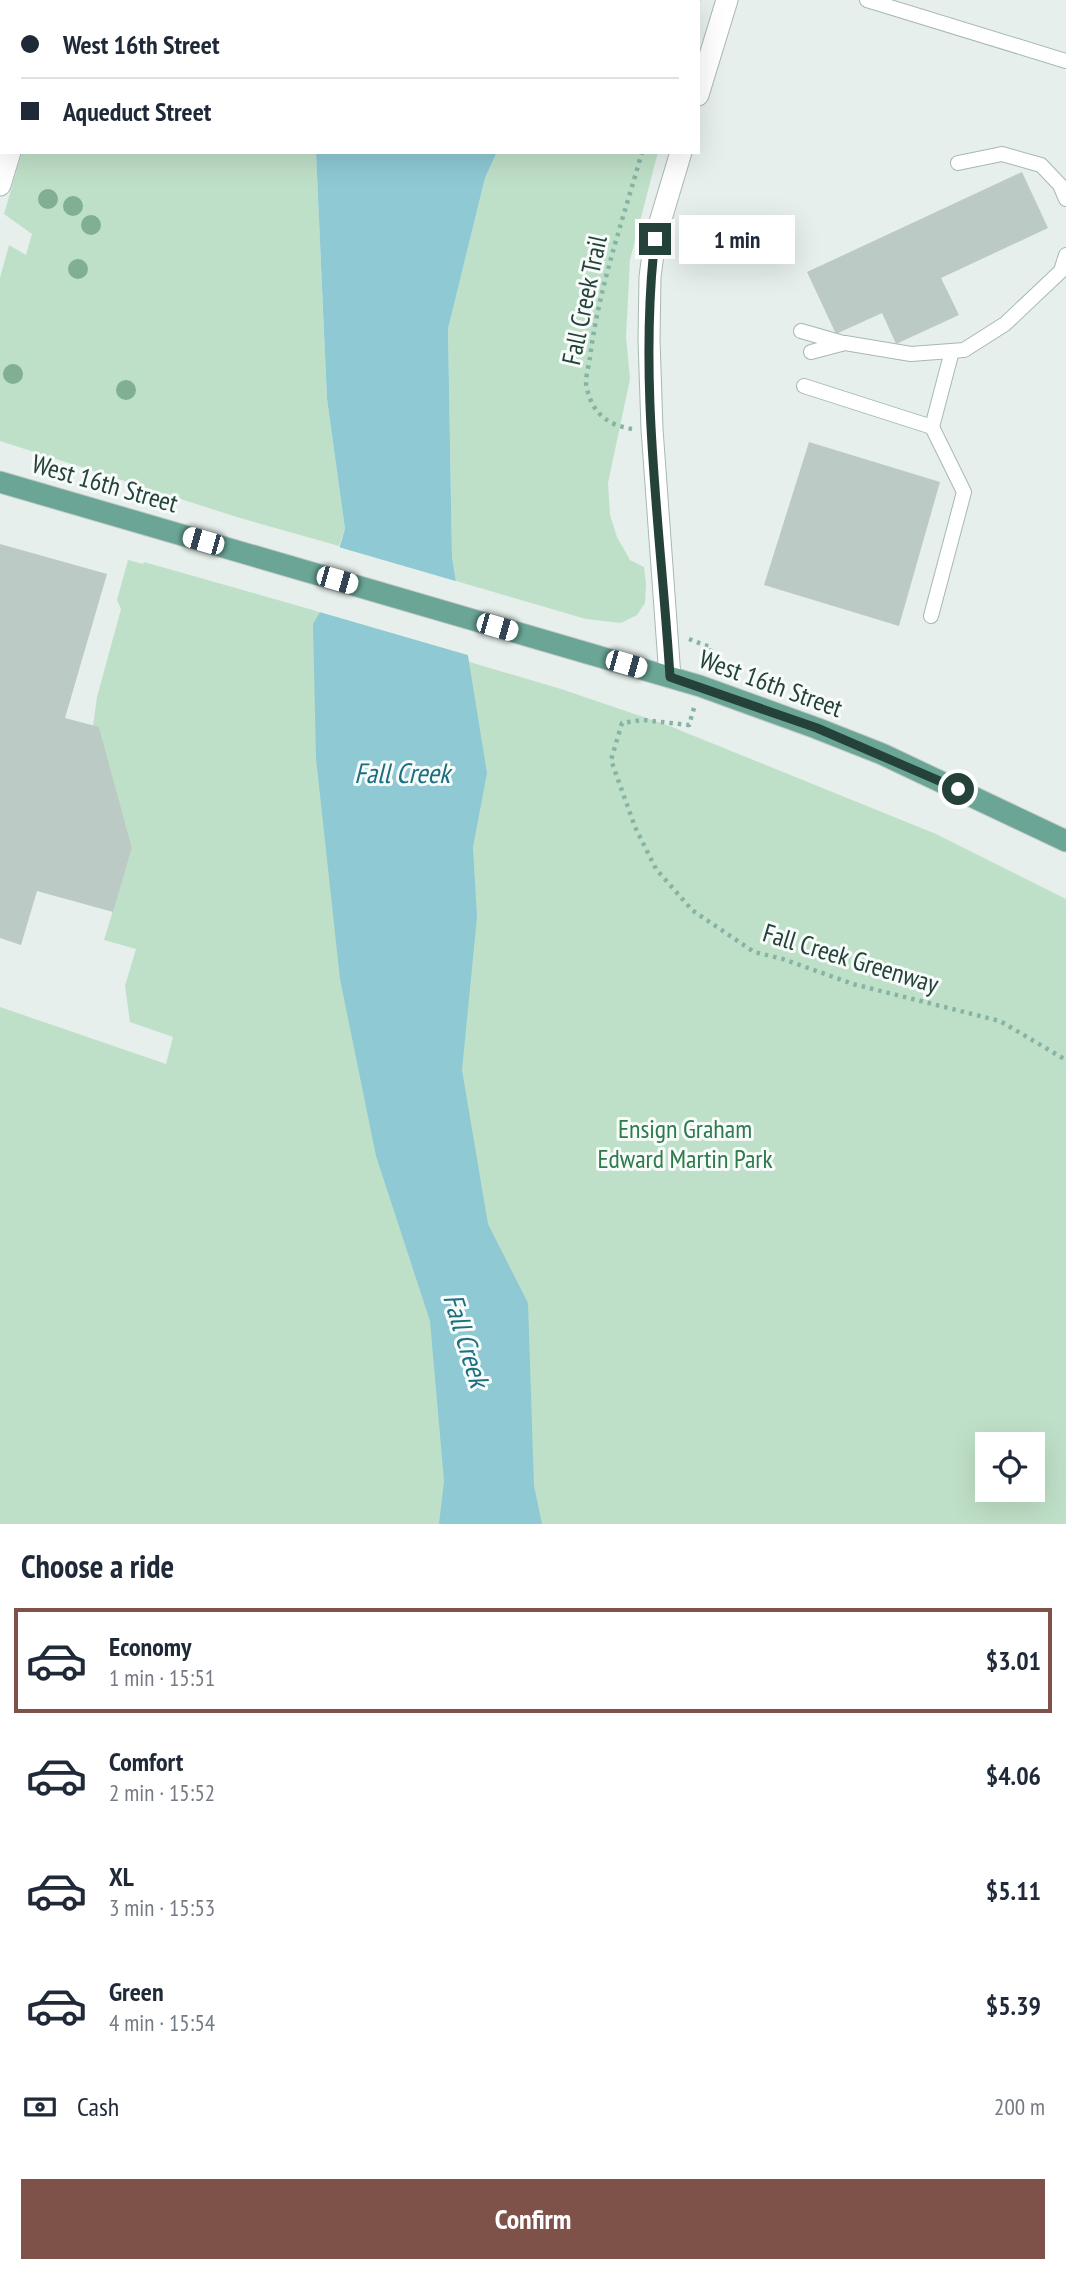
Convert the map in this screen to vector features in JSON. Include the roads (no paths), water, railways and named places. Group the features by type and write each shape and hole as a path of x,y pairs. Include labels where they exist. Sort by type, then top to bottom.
{"main road":[{"name":"West 16th Street","path":"0,482 670,677 817,728 871,750 1066,841"}],"street":[{"path":"700,88 727,0"},
{"path":"0,185 9,154"},
{"path":"670,677 652,429 650,290 655,239 680,154"}],"lane":[{"path":"867,0 1066,61"},
{"path":"958,163 1002,155 1041,165 1060,185 1066,199"},
{"path":"801,331 845,343 911,354 964,350 1004,324 1060,271 1066,255"},
{"path":"811,352 845,343"},
{"path":"931,616 964,492 932,427 953,351"},
{"path":"804,386 932,427"}],"water":[{"name":"Fall Creek","path":"316,154 496,154 485,178 448,329 452,557 487,773 473,847 477,917 462,1070 488,1224 528,1303 534,1486 542,1524 439,1524 444,1481 430,1321 376,1156 340,979 316,758 313,624 320,612 345,529 327,399"}],"park label":[{"name":"Ensign Graham Edward Martin Park","path":"685,1143"}]}
